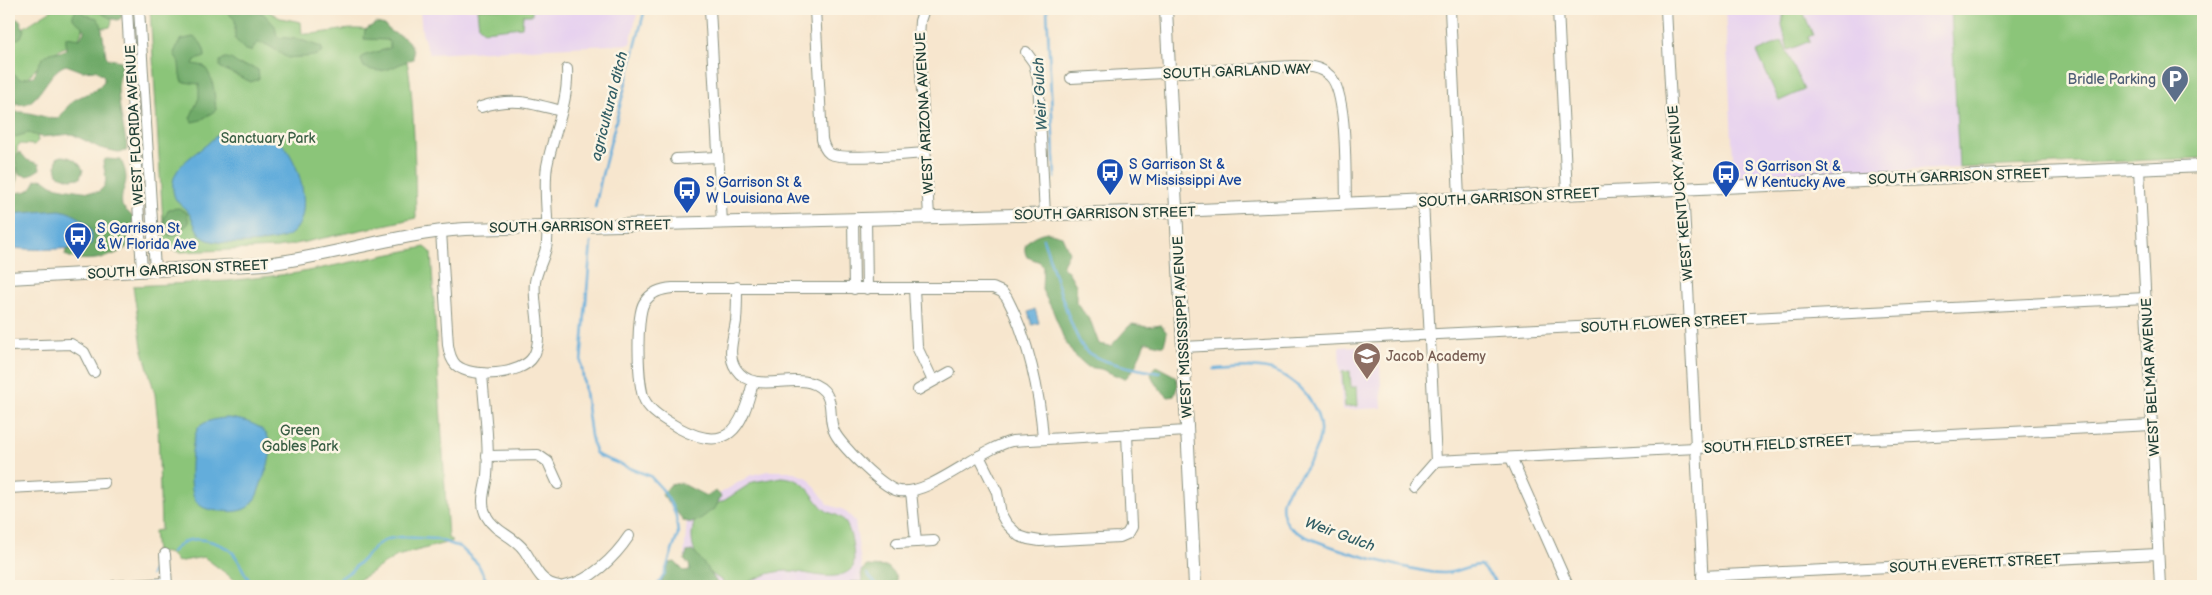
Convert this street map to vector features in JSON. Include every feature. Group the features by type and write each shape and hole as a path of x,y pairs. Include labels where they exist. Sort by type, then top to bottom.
{"main road":[{"name":"WEST MISSISSIPPI AVENUE","path":"1166,9 1195,586"},
{"name":"SOUTH GARRISON STREET","path":"9,278 233,267 293,261 441,231 1177,212 2203,166"}],"street":[{"name":"WEST FLORIDA AVENUE","path":"127,9 148,270"},
{"name":"WEST FLORIDA AVENUE","path":"139,9 148,270"},
{"path":"710,9 722,223"},
{"path":"815,9 822,139 826,149 830,154 847,157 925,154"},
{"name":"WEST ARIZONA AVENUE","path":"924,9 920,21 919,37 928,217"},
{"path":"1450,9 1459,198"},
{"path":"1558,9 1568,194"},
{"name":"WEST KENTUCKY AVENUE","path":"1666,9 1673,140 1682,189 1702,581"},
{"path":"1026,52 1034,62 1038,79 1045,214"},
{"name":"SOUTH GARLAND WAY","path":"1071,78 1300,66 1314,67 1325,72 1334,81 1341,97 1346,204"},
{"path":"441,231 450,356 453,362 463,370 482,373 520,368 535,355 538,338 535,283 546,248 547,167 567,83 567,69"},
{"path":"481,107 500,101 513,100 561,110"},
{"path":"676,159 718,157"},
{"name":"WEST BELMAR AVENUE","path":"2139,168 2160,586"},
{"path":"1415,486 1436,461 1424,200"},
{"path":"866,219 867,289"},
{"path":"853,220 854,289"},
{"path":"737,287 736,323 731,354 738,372 753,382 802,381 820,387 828,398 833,428 840,441 885,486 898,491 911,491 927,485 1008,442 1043,438 1187,431"},
{"path":"753,382 746,411 738,426 726,434 712,438 696,436 661,418 649,407 642,391 640,320 642,307 649,297 657,291 667,289 737,287 854,289 986,287 1000,290 1005,294 1013,311 1032,369 1040,408 1043,438"},
{"path":"914,288 916,342 919,354 933,381"},
{"name":"SOUTH FLOWER STREET","path":"1183,347 2146,298"},
{"path":"9,346 71,344 80,348 88,356 94,372"},
{"path":"918,390 950,372"},
{"path":"482,373 487,456 487,479 483,498 487,517 497,529 523,549 543,580 552,585 559,586"},
{"name":"SOUTH FIELD STREET","path":"1436,461 2152,426"},
{"path":"979,456 997,492 1004,521 1019,536 1028,540 1120,537 1127,534 1131,527 1126,434"},
{"path":"487,456 538,455 548,462 558,484"},
{"path":"1511,458 1568,586"},
{"path":"9,488 104,483"},
{"path":"911,491 916,542"},
{"path":"564,586 580,581 604,565 622,547 629,536"},
{"path":"898,543 934,541"},
{"path":"114,586 167,585 166,554"},
{"name":"SOUTH EVERETT STREET","path":"1702,581 2158,554"}],"shaded area":[{"path":"420,9 638,9 630,44 429,54 422,33"},
{"path":"1725,9 1951,9 1959,168 1734,177"},
{"path":"1379,345 1382,408 1342,410 1339,347"},
{"path":"768,471 789,471 808,478 829,505 844,510 855,521 863,577 871,586 715,586 684,557 689,494 709,496 719,494 751,475"}],"green space":[{"path":"53,9 108,9 112,15 112,22 110,27 105,28 84,25 78,42 59,50 45,60 26,82 17,100 14,119 36,130 38,141 34,145 20,144 17,147 16,186 9,201 9,96 14,76 9,60 9,34 23,28"},
{"path":"77,9 86,15 97,18 101,24 106,56 109,59 121,61 122,67 118,92 127,146 126,151 118,152 100,148 72,134 41,137 28,133 15,137 9,129 9,113 27,113 56,119 73,101 93,91 104,81 104,76 96,70 82,71 66,65 53,74 32,101 18,104 14,97 9,101 9,49 12,56 12,72 20,79 34,76 46,55 66,49 66,37 80,39 84,28 73,19"},
{"path":"91,9 121,9 122,17 118,20 114,19"},
{"name":"Sanctuary Park","path":"150,9 265,9 280,18 301,22 302,34 360,29 381,34 395,43 403,51 410,80 414,130 416,218 277,248 179,252 168,249 164,239"},
{"path":"224,9 263,13 275,26 277,37 298,39 321,47 323,52 310,56 288,58 261,43 257,43 251,51 245,50 235,39 235,20"},
{"path":"477,9 532,9 532,15 523,15 522,27 484,31 479,27"},
{"path":"1784,9 1802,9 1813,35 1808,37 1810,41 1788,50 1782,25"},
{"path":"1951,9 2203,9 2203,158 1959,168"},
{"path":"9,17 20,20 24,30 18,39 9,37"},
{"path":"376,23 385,25 391,32 407,41 412,48 413,59 389,69 378,71 364,67 361,60 363,56 390,48 390,43 387,40 364,39 365,30"},
{"path":"193,37 202,45 205,57 195,60 193,64 204,66 208,71 213,87 216,110 201,120 192,122 190,118 199,98 199,84 183,82 179,63 174,53 180,40"},
{"path":"1782,41 1804,90 1779,101 1757,52"},
{"path":"225,58 258,70 259,79 251,82 223,69 220,67 220,61"},
{"path":"20,152 27,160 39,164 40,169 28,176 19,174 15,158"},
{"path":"61,156 71,158 79,164 83,170 80,178 70,179 58,175 57,158"},
{"path":"106,159 121,160 126,175 122,194 122,206 133,217 133,227 129,233 127,247 113,255 88,260 72,258 65,255 66,250 81,246 12,215 9,211 9,195 28,191 36,180 39,179 57,187 98,192 106,182 103,161"},
{"path":"179,208 187,213 189,223 176,235 169,236 164,230 164,218 169,209"},
{"path":"1047,232 1062,236 1069,252 1063,268 1068,271 1076,285 1076,302 1091,322 1099,344 1111,346 1133,324 1147,327 1161,325 1167,333 1164,345 1145,342 1135,367 1126,378 1101,369 1088,367 1073,354 1064,339 1042,290 1043,267 1040,262 1027,257 1025,252 1027,243 1033,237"},
{"name":"Green Gables Park","path":"425,247 431,252 448,538 453,541 397,556 349,586 243,586 204,557 177,562 168,553 156,553 154,531 161,530 158,423 155,394 142,347 133,286 228,281 298,273"},
{"path":"1156,366 1175,376 1178,385 1174,396 1168,397 1154,382 1151,374"},
{"path":"1350,371 1351,387 1357,387 1358,406 1345,407 1342,372"},
{"path":"782,477 790,478 802,484 825,510 844,520 852,540 853,567 846,573 838,576 821,576 785,571 732,586 724,586 723,581 705,568 695,552 692,543 692,533 698,513 725,500 753,482"},
{"path":"681,483 706,496 716,491 721,496 716,507 699,520 692,523 684,521 662,495 670,485"},
{"path":"687,552 695,552 719,586 660,586 670,563 675,562 684,571 690,570 689,564 684,560"},
{"path":"867,566 888,567 896,576 897,586 849,585 850,582 862,582 861,571"}],"water":[{"path":"240,132 261,133 271,136 280,142 293,161 302,187 304,201 298,226 286,237 261,242 228,243 212,241 199,233 188,212 175,198 174,178 181,166 218,135"},
{"path":"60,210 84,221 91,231 91,244 76,248 51,249 9,247 9,214"},
{"path":"1035,309 1039,323 1032,325 1028,312"},
{"path":"229,418 255,425 263,430 268,437 270,456 255,499 251,505 245,509 235,511 211,510 197,503 193,494 191,462 194,439 200,426 206,422"}],"waterway":[{"name":"agricultural ditch","path":"595,208 645,9"},
{"name":"Weir Gulch","path":"1047,9 1055,178"},
{"name":"Weir Gulch","path":"1043,239 1074,331 1086,351 1110,362 1160,373"},
{"name":"agricultural ditch","path":"591,243 581,362 591,436 595,452 599,456 650,476 662,489 671,504 676,516 678,534 664,575 657,586"},
{"name":"Weir Gulch","path":"1214,369 1250,367 1271,370 1292,381 1301,389 1315,409 1319,420 1320,432 1318,443 1308,465 1287,491 1282,504 1285,519 1289,526 1316,541 1338,549 1411,568 1444,573 1481,565 1495,581 1495,586"},
{"name":"agricultural ditch","path":"329,586 351,571 378,544 388,539 400,537 436,539 460,547 478,564 489,586"},
{"name":"agricultural ditch","path":"171,553 186,541 206,540 214,542 232,552 244,573 255,586"},
{"name":"agricultural ditch","path":"151,575 154,569"},
{"path":"867,574 878,586"}],"place":[{"name":"Bridle Parking","path":"2175,103"},
{"name":"S Garrison St & W Mississippi Ave","path":"1110,196"},
{"name":"S Garrison St & W Kentucky Ave","path":"1726,198"},
{"name":"S Garrison St & W Louisiana Ave","path":"687,214"},
{"name":"S Garrison St & W Florida Ave","path":"78,260"},
{"name":"Jacob Academy","path":"1367,380"}]}
